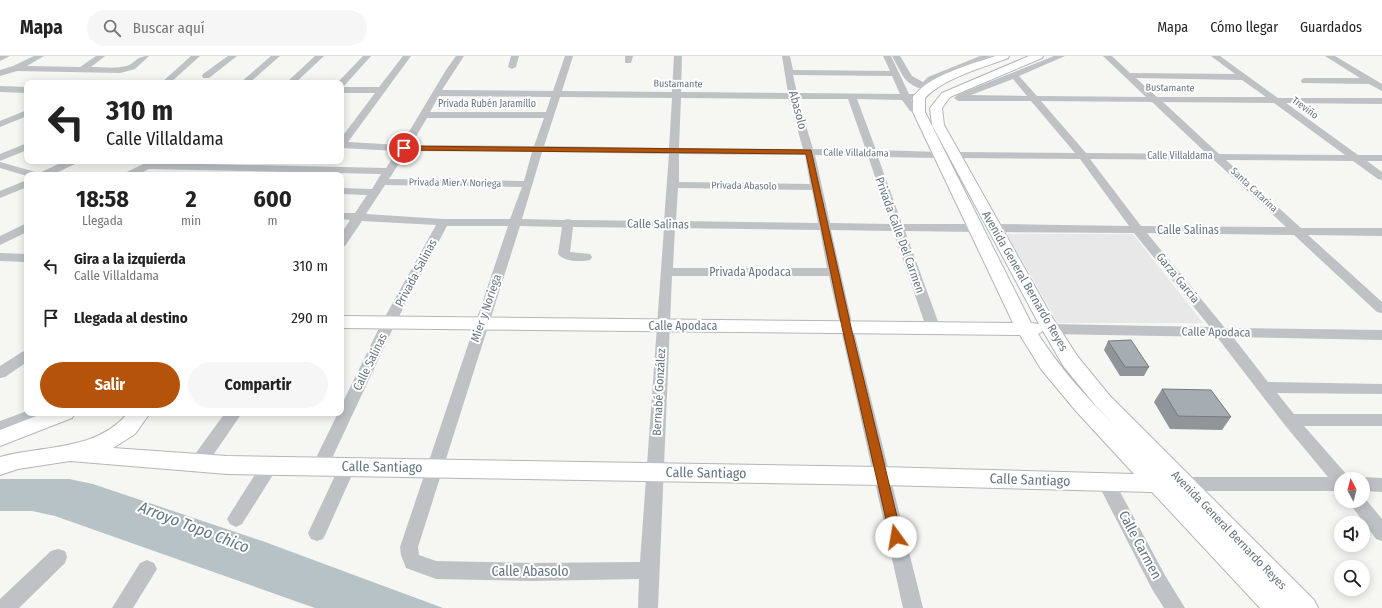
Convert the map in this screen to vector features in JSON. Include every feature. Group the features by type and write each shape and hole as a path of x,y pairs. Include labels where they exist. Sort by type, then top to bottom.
{"main road":[{"path":"925,91 961,73 1004,56"},
{"path":"939,102 946,95 1038,56"},
{"name":"Avenida General Bernardo Reyes","path":"925,91 919,112 994,228 1050,329 1071,362 1090,385 1184,484 1305,608"},
{"name":"Avenida General Bernardo Reyes","path":"939,102 936,114 938,125 947,155 976,228 1025,329 1048,364 1082,405 1278,608"},
{"name":"Calle Apodaca","path":"344,322 480,325 1050,329"},
{"path":"0,438 57,416"},
{"path":"0,466 22,459 72,453 95,447 125,430 137,416"},
{"name":"Calle Santiago","path":"72,453 227,465 434,467 1184,484"}],"street":[{"path":"0,59 6,56"},
{"path":"0,73 16,68 40,56"},
{"path":"81,70 101,56"},
{"path":"16,68 81,70 129,69 136,65 145,56"},
{"path":"172,80 233,56"},
{"path":"248,80 276,56"},
{"path":"293,80 320,56"},
{"path":"344,81 367,56"},
{"path":"344,141 380,90 407,56"},
{"path":"344,239 404,148 460,56"},
{"path":"512,67 515,56"},
{"name":"Mier y Noriega","path":"412,562 409,547 480,325 528,184 569,56"},
{"name":"Bernabé González","path":"648,608 668,224 673,185 678,56"},
{"name":"Abasolo","path":"786,56 793,96 809,152 846,327 913,608"},
{"path":"887,56 910,106 919,112"},
{"path":"896,56 909,78 925,91"},
{"path":"925,91 926,84 931,79 987,56"},
{"path":"939,102 958,98 1061,56"},
{"name":"Santa Catarina","path":"1107,56 1382,308"},
{"name":"Treviño","path":"1215,56 1382,177"},
{"path":"1329,56 1382,88"},
{"path":"788,72 895,74"},
{"name":"Garza García","path":"1014,75 1082,155 1138,230 1222,333 1290,420 1334,472"},
{"path":"1127,75 1244,77"},
{"path":"1305,81 1371,81"},
{"path":"0,89 22,90"},
{"path":"0,96 22,90"},
{"path":"344,90 380,90"},
{"name":"Bustamante","path":"437,93 906,97 925,91"},
{"name":"Privada Calle Del Carmen","path":"852,97 870,153 933,327"},
{"name":"Bustamante","path":"958,98 1382,101"},
{"path":"0,124 24,114"},
{"name":"Privada Rubén Jaramillo","path":"424,115 550,115"},
{"name":"Calle Villaldama","path":"344,145 404,148 674,150 947,155 1382,158"},
{"path":"0,158 24,147"},
{"path":"50,172 67,164"},
{"path":"135,172 150,164"},
{"path":"175,164 389,171"},
{"path":"0,165 25,172"},
{"name":"Privada Mier Y Noriega","path":"381,182 528,184"},
{"path":"0,195 24,184"},
{"name":"Privada Abasolo","path":"673,185 816,187"},
{"path":"344,191 374,192"},
{"name":"Calle Salinas","path":"344,216 443,222 568,222 824,227 976,228"},
{"name":"Privada Salinas","path":"388,324 443,222"},
{"path":"568,222 564,254 568,256 586,257"},
{"name":"Calle Salinas","path":"994,228 1382,232"},
{"path":"0,241 24,230"},
{"path":"0,257 24,258"},
{"name":"Privada Apodaca","path":"666,272 834,272"},
{"name":"Calle Salinas","path":"344,416 388,324"},
{"name":"Calle Apodaca","path":"1050,329 1382,335"},
{"path":"0,373 24,357"},
{"path":"1264,387 1382,389"},
{"path":"0,427 31,416"},
{"path":"199,462 232,416"},
{"name":"Calle Salinas","path":"320,466 344,416"},
{"path":"1290,420 1382,420"},
{"path":"236,519 270,466"},
{"path":"317,533 348,466"},
{"name":"Calle Carmen","path":"1106,482 1175,608"},
{"name":"Calle Santiago","path":"1184,484 1334,484"},
{"path":"1370,484 1382,484"},
{"path":"1362,508 1382,533"},
{"path":"5,608 58,557"},
{"name":"Calle Abasolo","path":"412,562 436,570 532,572 649,570"},
{"path":"122,608 147,570"}],"shaded area":[{"path":"1007,234 1133,234 1203,323 1058,323"}],"water":[{"name":"Arroyo Topo Chico","path":"0,479 69,479 93,484 265,542 443,608 315,608 55,516 32,511 0,511"}],"building":[{"path":"1131,340 1149,367 1125,367 1108,341"},
{"path":"1162,389 1211,390 1231,417 1178,416"}],"route":[{"path":"404,148 809,152 846,327 896,537"}]}
